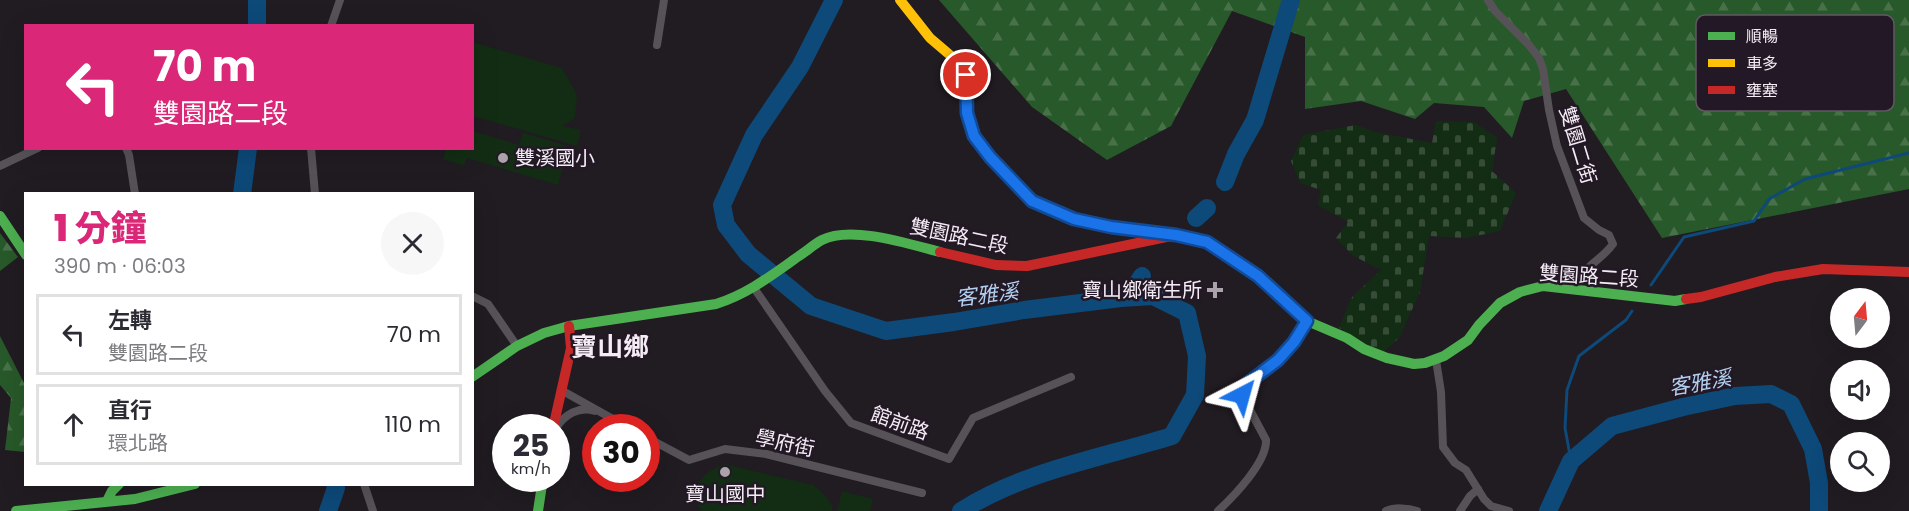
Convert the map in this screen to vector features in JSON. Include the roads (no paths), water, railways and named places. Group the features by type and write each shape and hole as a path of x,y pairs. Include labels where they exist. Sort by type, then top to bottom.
{"street":[{"path":"332,24 340,0"},
{"path":"657,45 664,0"},
{"path":"900,0 930,38 957,61 966,75 967,113 974,136 990,157 1032,201 1074,219 1134,231 1176,235"},
{"name":"雙園二街","path":"1488,0 1495,11 1539,58 1557,146 1584,218 1609,235 1613,244 1608,251 1584,270 1578,280 1576,290"},
{"path":"0,166 34,150"},
{"path":"127,150 135,192"},
{"path":"311,150 315,192"},
{"path":"0,216 24,252"},
{"name":"雙園路二段","path":"754,288 823,239 847,234 883,238 996,265 1027,266 1176,235 1207,242 1247,267 1307,321 1347,338 1364,349 1387,358 1414,364 1436,360 1468,340 1492,310 1509,297 1531,288 1543,286 1675,301 1701,297 1775,277 1823,269 1909,272"},
{"path":"474,376 517,346 544,333 569,326 716,304 736,298 754,288"},
{"name":"館前路","path":"754,288 825,391 850,423 949,459 973,418 1071,377"},
{"path":"474,297 488,304 517,346"},
{"path":"1218,511 1245,482 1266,448 1266,440 1245,405 1241,388 1278,360 1294,342 1307,321"},
{"path":"557,414 571,348 569,326"},
{"path":"1436,360 1441,392 1443,447 1455,463 1466,470 1491,506 1509,511"},
{"path":"561,390 605,414"},
{"path":"569,414 573,411 588,409 604,414"},
{"name":"學府街","path":"660,444 689,460 725,449 766,454 922,493"},
{"path":"107,501 111,491 117,486"},
{"path":"16,511 135,499 187,486"},
{"path":"365,486 373,511"},
{"path":"1460,511 1470,495 1478,489"},
{"path":"538,511 541,492"},
{"path":"1386,511 1403,508 1417,511"}],"waterway":[{"path":"257,0 257,24"},
{"name":"客雅溪","path":"834,0 800,67 754,135 722,205 726,225 748,254 811,306 886,331 1024,310 1153,296 1187,313 1197,356 1195,395 1172,436 1037,475 985,497 961,511"},
{"path":"1225,182 1236,154 1255,120 1291,0"},
{"path":"242,192 248,150"},
{"path":"1651,285 1684,237 1754,221 1769,199 1805,179 1909,153"},
{"path":"1196,218 1207,208"},
{"path":"1121,298 1135,287 1142,276"},
{"path":"1571,461 1565,428 1567,390 1579,356 1626,320 1632,311"},
{"name":"客雅溪","path":"1548,511 1571,461 1612,426 1735,396 1771,394 1791,404 1813,449 1819,483 1819,511"},
{"path":"328,511 336,486"}],"place":[{"name":"雙溪國小","path":"503,158"},
{"name":"寶山鄉衛生所","path":"1215,290"},
{"name":"寶山國中","path":"725,472"}],"district":[{"name":"寶山鄉","path":"610,347"}]}
